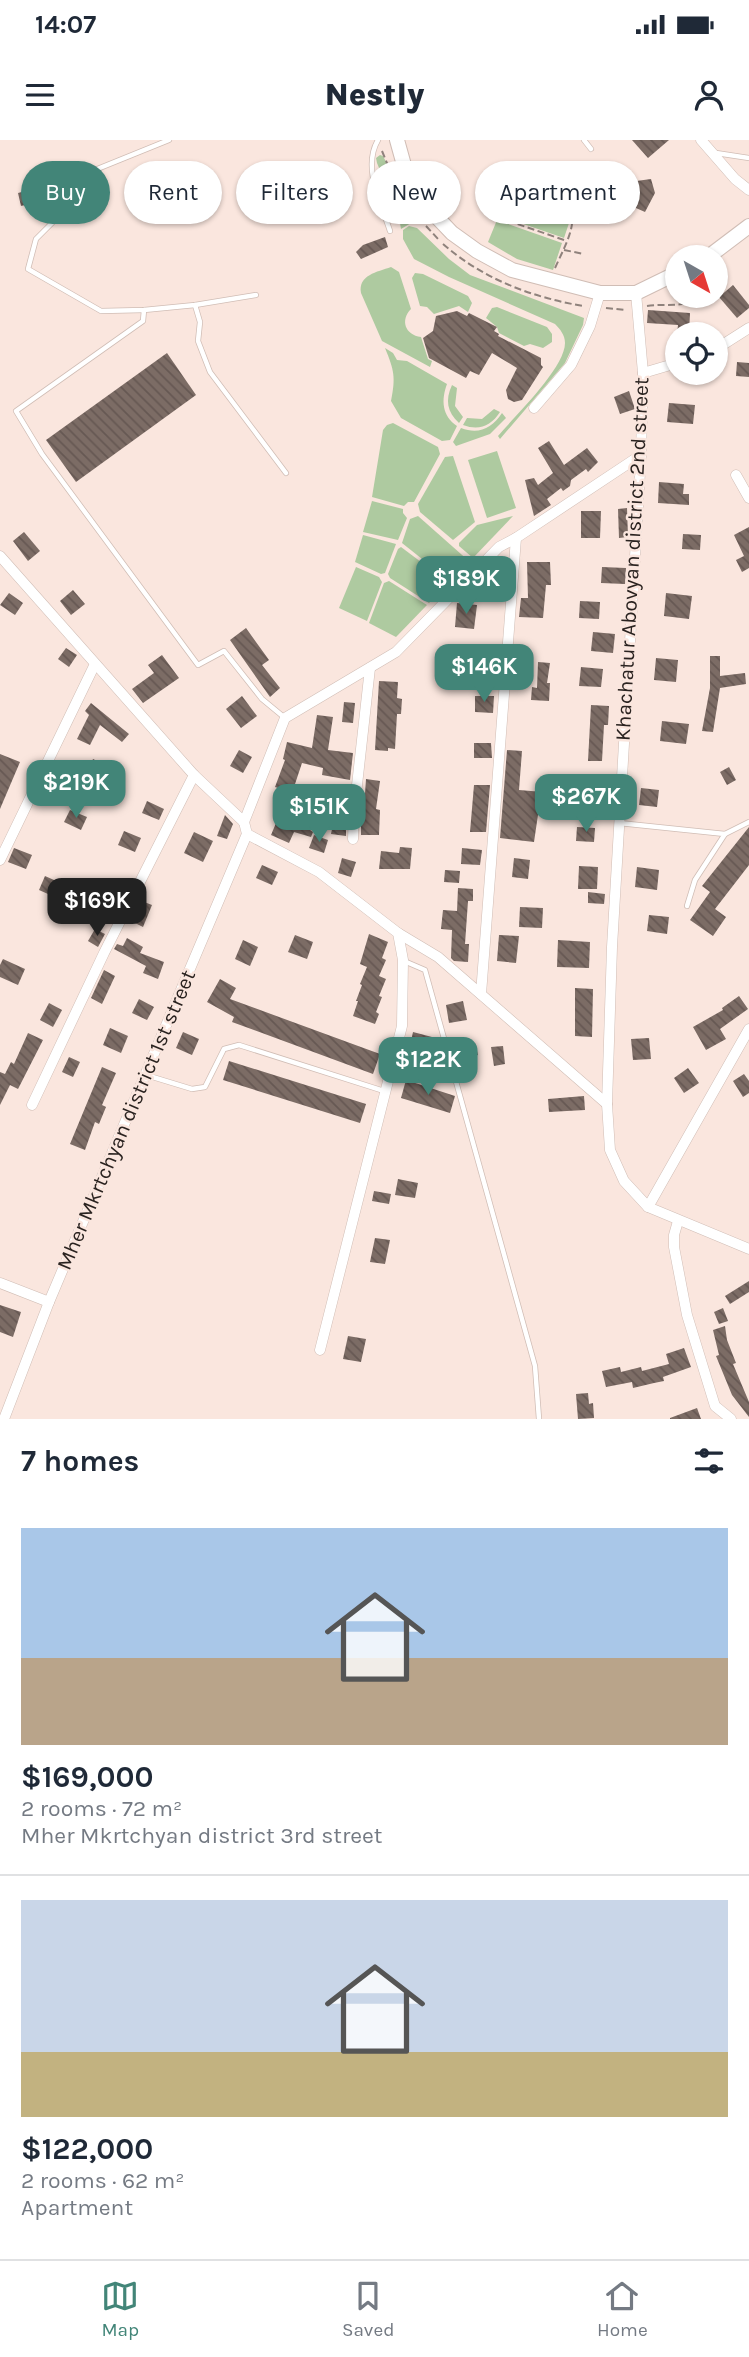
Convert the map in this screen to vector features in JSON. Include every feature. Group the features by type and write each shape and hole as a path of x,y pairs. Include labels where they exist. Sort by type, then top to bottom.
{"main road":[{"path":"397,140 407,176 430,211 452,233 477,251 512,270 600,293 636,293 665,279"},
{"path":"724,245 749,226"}],"street":[{"path":"701,140 734,179 749,190"},
{"path":"534,408 571,365 590,326 600,293"},
{"name":"Khachatur Abovyan district 2nd street","path":"636,293 643,373 618,823 607,1104 611,1150 624,1181 648,1206 749,1249"},
{"path":"728,341 749,328"},
{"path":"643,373 665,367"},
{"path":"244,822 285,718 396,652 499,547 640,455"},
{"path":"736,475 749,498"},
{"path":"481,994 516,538"},
{"path":"0,556 194,775 244,822 247,834 319,872 398,933 438,957 607,1104"},
{"path":"0,860 95,664"},
{"path":"353,839 370,668"},
{"path":"32,1105 104,953 194,775"},
{"name":"Mher Mkrtchyan district 1st street","path":"4,1419 49,1302 247,834"},
{"path":"320,1350 402,1026 403,960 398,933"},
{"path":"648,1206 749,1029"},
{"path":"678,1221 674,1247 687,1315 715,1406 732,1419"},
{"path":"0,1283 49,1302"}],"lane":[{"path":"110,164 169,140"},
{"path":"378,140 371,152 373,176 390,231"},
{"path":"584,140 591,149"},
{"path":"712,152 749,158"},
{"path":"51,224 36,239 28,269 101,312 195,305 256,295"},
{"path":"195,305 200,322 198,341 210,372 286,473"},
{"path":"144,310 143,321 16,411 42,454 198,665 224,651 262,699 285,718"},
{"path":"687,906 695,880 725,834 749,822"},
{"path":"618,823 725,834"},
{"path":"403,960 425,970 535,1366 540,1419"},
{"path":"145,1075 192,1089 205,1087 224,1049 239,1045 385,1091"}],"path":[{"path":"517,224 567,242"},
{"path":"552,275 573,224"},
{"path":"563,250 584,254"}],"green space":[{"path":"380,155 386,161 377,161"},
{"path":"495,224 508,224 562,243 553,270 517,259 488,242"},
{"path":"523,224 569,224 564,238"},
{"path":"409,226 417,228 470,275 584,318 565,363 500,439 498,436 538,392 557,365 565,343 563,335 555,324 414,259 403,239 403,230"},
{"path":"391,267 399,272 411,309 406,318 406,326 411,333 421,337 428,359 432,361 430,367 382,341 361,293 365,278"},
{"path":"415,273 423,274 468,296 472,303 468,312 459,306 434,314 427,307 420,306 412,278"},
{"path":"497,307 547,327 552,334 552,342 543,348 530,344 524,346 499,333 497,327 486,318 492,308"},
{"path":"385,348 393,353 397,360 407,361 447,384 444,407 448,417 457,426 450,440 442,441 401,418 391,401 393,374"},
{"path":"452,385 457,388 455,406 463,417 459,423 448,406"},
{"path":"494,409 500,412 489,424 479,427 463,425 467,418 482,419"},
{"path":"502,413 506,418 490,434 456,446 453,442 461,428 474,431 484,429 494,423"},
{"path":"393,423 438,447 440,454 414,502 408,502 404,506 372,497 383,430"},
{"path":"497,451 516,508 487,518 468,460"},
{"path":"453,456 475,522 453,540 420,512 418,504 445,457"},
{"path":"372,501 403,509 407,518 398,540 363,532"},
{"path":"418,516 470,562 451,582 402,543 410,519"},
{"path":"513,516 473,558 459,546 477,525"},
{"path":"363,535 396,544 385,573 381,574 355,562"},
{"path":"401,547 449,583 429,603 390,578 388,574"},
{"path":"356,567 379,577 382,582 367,621 339,608"},
{"path":"389,581 427,605 396,637 369,623 384,583"}],"building":[{"path":"632,140 669,140 648,158"},
{"path":"651,179 655,193 645,212 640,210 640,180"},
{"path":"385,237 388,247 361,259 356,252 363,245"},
{"path":"733,285 749,305 737,318 728,308 728,289"},
{"path":"648,310 690,313 690,322 647,323"},
{"path":"457,311 467,316 469,313 497,327 494,331 498,336 541,358 543,367 522,400 514,402 508,399 506,390 517,368 492,353 479,375 470,371 466,378 429,358 423,338 433,331 436,316"},
{"path":"167,353 196,395 76,482 46,440"},
{"path":"737,362 749,363 749,377 736,376"},
{"path":"629,391 635,409 620,414 614,397"},
{"path":"669,403 695,405 693,424 667,422"},
{"path":"549,441 564,465 587,448 598,462 588,472 586,469 571,480 570,486 563,491 561,488 547,499 551,505 534,516 525,480 534,478 538,485 553,473 538,448"},
{"path":"659,482 684,484 683,494 689,494 689,505 658,503"},
{"path":"627,508 628,537 619,538 618,509"},
{"path":"581,511 601,511 600,538 581,538"},
{"path":"749,527 749,568 742,572 736,560 744,556 734,535"},
{"path":"24,532 40,551 28,561 13,541"},
{"path":"683,534 701,535 700,550 682,549"},
{"path":"527,562 550,562 551,585 546,585 543,618 519,617 521,598 528,598"},
{"path":"602,567 626,568 625,584 601,583"},
{"path":"73,590 85,604 71,615 60,601"},
{"path":"9,593 23,603 15,615 0,605"},
{"path":"666,593 692,596 689,619 664,616"},
{"path":"580,601 600,602 599,619 579,618"},
{"path":"457,603 477,605 474,629 455,627"},
{"path":"246,628 269,660 262,665 280,688 270,697 230,640"},
{"path":"593,632 615,634 613,653 591,651"},
{"path":"66,648 77,655 69,667 58,659"},
{"path":"473,649 496,650 496,670 473,669"},
{"path":"162,655 179,678 143,703 132,689 154,673 148,665"},
{"path":"710,656 720,656 720,676 745,673 746,684 720,688 713,732 702,731 710,688"},
{"path":"656,658 678,660 676,682 654,680"},
{"path":"538,662 550,663 547,683 550,683 549,701 531,700 532,687 537,688"},
{"path":"581,667 603,669 601,687 579,686"},
{"path":"379,681 398,682 397,698 402,699 401,714 397,714 395,749 388,748 388,751 375,750"},
{"path":"242,696 257,716 241,728 226,709"},
{"path":"475,696 494,696 493,713 475,712"},
{"path":"344,702 355,703 353,723 342,722"},
{"path":"91,703 129,734 122,742 100,725 90,745 77,739 89,715 85,711"},
{"path":"591,705 609,706 608,725 604,725 602,761 588,761"},
{"path":"317,715 333,717 328,750 353,753 350,780 322,775 323,768 302,763 292,793 275,787 285,760 287,742 312,748"},
{"path":"662,721 689,724 686,744 660,741"},
{"path":"474,743 491,743 492,758 474,758"},
{"path":"239,750 252,757 243,773 230,766"},
{"path":"507,750 522,751 519,790 555,793 554,809 539,808 534,842 500,838"},
{"path":"0,754 20,762 0,809"},
{"path":"93,759 109,767 99,790 83,782"},
{"path":"729,767 736,780 727,785 720,772"},
{"path":"366,779 380,781 376,809 380,810 379,835 361,835"},
{"path":"57,782 71,789 65,801 51,794"},
{"path":"474,785 490,785 486,832 470,832"},
{"path":"592,786 607,787 606,800 591,799"},
{"path":"641,788 659,790 657,807 639,805"},
{"path":"147,801 164,809 159,820 142,813"},
{"path":"70,810 87,817 81,830 64,822"},
{"path":"225,815 233,824 227,839 217,836"},
{"path":"279,816 301,826 304,817 314,820 310,830 313,832 311,837 294,832 289,843 271,835"},
{"path":"334,819 346,821 346,836 331,834"},
{"path":"577,827 595,828 594,842 576,841"},
{"path":"749,827 749,865 715,909 726,917 713,936 690,920 710,892 702,886"},
{"path":"124,831 141,838 135,852 118,845"},
{"path":"194,832 213,841 203,862 184,853"},
{"path":"314,835 328,840 324,853 309,848"},
{"path":"400,847 412,848 410,869 379,869 381,851 399,853"},
{"path":"14,848 32,855 26,869 8,862"},
{"path":"462,848 482,850 480,865 461,864"},
{"path":"342,858 356,862 351,877 338,873"},
{"path":"514,858 530,860 528,879 512,877"},
{"path":"262,865 278,872 272,885 256,878"},
{"path":"579,866 598,867 597,889 578,889"},
{"path":"637,867 659,870 657,890 635,887"},
{"path":"445,870 460,871 459,883 444,882"},
{"path":"45,876 63,884 57,898 39,890"},
{"path":"458,888 473,889 473,901 468,901 465,944 469,944 468,962 454,961 451,958 452,930 441,929 443,910 457,911"},
{"path":"588,892 605,894 604,904 588,903"},
{"path":"139,900 152,905 143,927 129,920"},
{"path":"520,907 543,908 542,928 519,927"},
{"path":"649,915 669,917 667,934 647,931"},
{"path":"95,929 105,934 98,947 88,941"},
{"path":"369,934 388,942 382,958 386,960 379,976 386,979 379,996 382,997 375,1024 353,1016 367,967 360,964"},
{"path":"295,935 313,942 307,959 288,952"},
{"path":"499,935 519,936 516,963 497,961"},
{"path":"127,938 143,947 140,953 164,962 158,979 143,973 146,966 114,949 117,944 123,946"},
{"path":"243,940 258,947 250,966 235,959"},
{"path":"558,940 590,942 589,968 557,967"},
{"path":"3,959 25,969 18,985 0,977"},
{"path":"104,970 115,976 102,1004 91,998"},
{"path":"220,979 236,988 230,999 380,1054 373,1074 232,1022 234,1017 207,1002"},
{"path":"575,988 593,989 592,1037 575,1036"},
{"path":"739,996 748,1009 720,1029 726,1039 706,1050 693,1027 723,1010 722,1008"},
{"path":"139,999 154,1007 147,1020 132,1013"},
{"path":"463,1001 467,1020 449,1023 446,1005"},
{"path":"49,1003 62,1010 53,1027 40,1020"},
{"path":"110,1028 128,1036 121,1053 103,1045"},
{"path":"183,1032 199,1039 192,1055 176,1048"},
{"path":"413,1032 432,1037 428,1051 410,1046"},
{"path":"28,1033 43,1040 18,1089 10,1085 0,1105 0,1072 5,1074 11,1062 14,1064"},
{"path":"649,1038 651,1059 633,1060 631,1039"},
{"path":"475,1043 478,1055 460,1060 456,1048"},
{"path":"503,1046 505,1064 494,1066 491,1047"},
{"path":"69,1057 80,1062 73,1077 62,1072"},
{"path":"229,1061 366,1104 360,1123 223,1080"},
{"path":"102,1067 116,1073 102,1105 106,1107 99,1124 95,1122 85,1150 70,1144"},
{"path":"688,1068 699,1083 684,1093 674,1078"},
{"path":"744,1074 749,1081 749,1093 743,1097 733,1081"},
{"path":"406,1080 455,1096 450,1113 401,1098"},
{"path":"584,1096 585,1110 549,1112 548,1099"},
{"path":"398,1179 418,1183 415,1198 395,1195"},
{"path":"374,1191 391,1194 389,1204 372,1201"},
{"path":"375,1238 390,1240 385,1264 370,1262"},
{"path":"749,1281 749,1292 730,1304 725,1296"},
{"path":"0,1305 21,1312 13,1337 0,1332"},
{"path":"723,1308 728,1321 719,1324 714,1312"},
{"path":"725,1326 736,1363 733,1364 749,1402 749,1417 732,1395 716,1356 719,1355 713,1330"},
{"path":"348,1336 366,1339 361,1362 343,1359"},
{"path":"684,1348 691,1367 663,1377 664,1381 633,1388 632,1382 606,1387 602,1371 620,1367 621,1372 641,1367 642,1371 669,1364 666,1354"},
{"path":"588,1393 589,1404 593,1403 594,1418 578,1419 576,1394"},
{"path":"697,1408 701,1419 670,1419 670,1418"}]}
